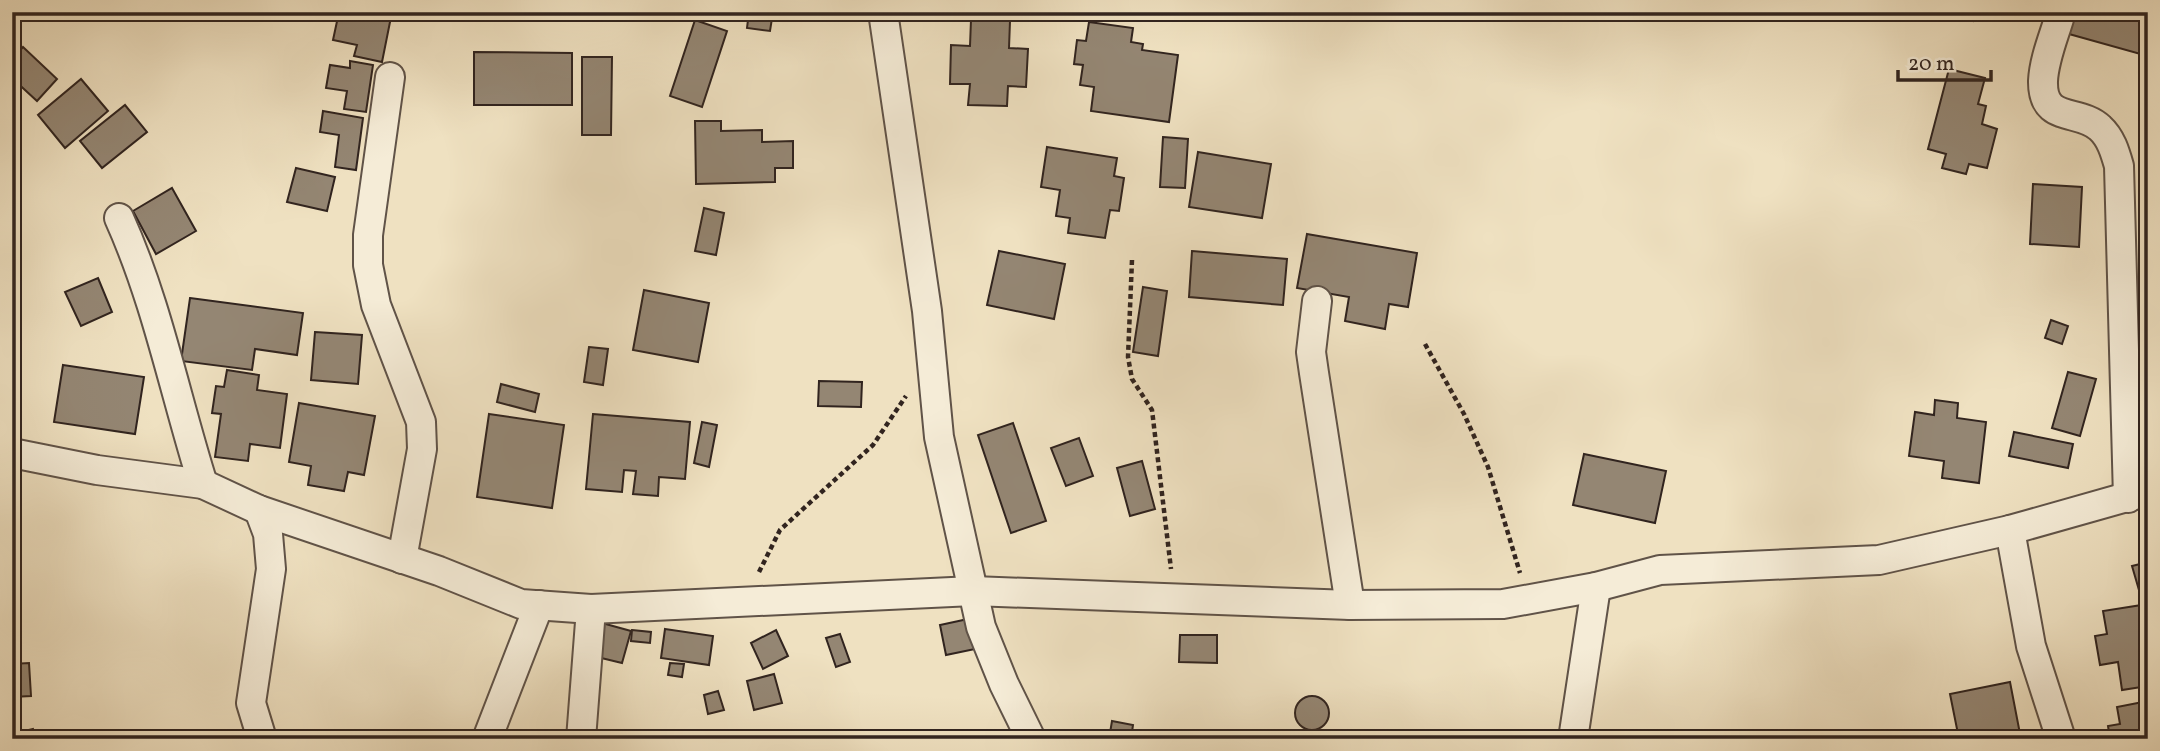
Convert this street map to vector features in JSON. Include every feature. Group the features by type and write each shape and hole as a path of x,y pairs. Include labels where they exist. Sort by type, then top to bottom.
{"street":[{"path":"883,12 932,357 939,437 973,591 990,653 1031,739"},
{"path":"12,453 97,470 203,484 259,510 402,559 521,604 591,609 973,591 1350,605 1466,605 1529,600 1596,587 1660,570 1745,563 1879,560 2010,530 2138,494 2119,166 2113,146 2098,126 2060,113 2048,103 2045,95 2046,64 2061,12"},
{"path":"390,77 368,234 368,265 376,305 421,422 422,449 402,559"},
{"path":"119,218 143,270 165,361 203,484"},
{"path":"1317,301 1312,362 1350,605"},
{"path":"259,510 268,534 271,569 251,703 262,739"},
{"path":"2010,530 2031,646 2061,739"},
{"path":"1573,739 1596,587"},
{"path":"487,739 539,605"},
{"path":"581,739 591,609"}],"path":[{"path":"1132,260 1128,357 1132,379 1152,410 1174,597"},
{"path":"1425,344 1464,414 1488,467 1529,600"},
{"path":"745,600 780,530 873,445 932,357"}],"building":[{"path":"339,12 392,12 382,62 354,56 357,45 333,40"},
{"path":"617,12 643,12 643,17 617,17"},
{"path":"749,12 773,12 770,31 747,28"},
{"path":"1948,12 1976,12 1973,21"},
{"path":"2075,12 2134,12 2148,16 2144,55 2069,34"},
{"path":"695,20 727,31 702,107 670,96"},
{"path":"971,20 1010,21 1009,48 1028,49 1026,87 1008,86 1007,106 968,105 970,84 950,84 951,45 970,46"},
{"path":"1089,22 1133,28 1131,42 1143,44 1142,50 1178,55 1169,122 1091,111 1094,87 1080,85 1083,65 1074,64 1077,40 1086,41"},
{"path":"23,47 57,79 37,101 12,78 12,59"},
{"path":"474,52 572,53 572,105 474,105"},
{"path":"582,57 612,57 611,135 582,135"},
{"path":"350,61 373,65 366,112 344,109 347,91 326,88 330,65 350,68"},
{"path":"1949,69 1985,78 1978,104 1986,106 1982,124 1997,129 1987,168 1969,164 1966,174 1942,168 1946,154 1928,149"},
{"path":"81,79 108,111 65,148 38,115"},
{"path":"125,105 147,132 102,168 80,141"},
{"path":"323,111 363,118 356,170 335,167 339,135 320,132"},
{"path":"695,121 721,121 721,131 762,130 762,142 793,141 793,168 775,168 775,182 696,184"},
{"path":"1163,137 1188,139 1185,188 1160,187"},
{"path":"1047,147 1117,158 1114,176 1124,178 1119,211 1110,210 1105,238 1068,233 1070,218 1056,216 1060,190 1041,187"},
{"path":"1198,152 1271,164 1262,218 1189,207"},
{"path":"296,168 335,177 327,211 287,202"},
{"path":"2033,184 2082,187 2079,247 2030,244"},
{"path":"172,188 196,231 156,254 133,211"},
{"path":"704,208 724,213 716,255 695,251"},
{"path":"1307,234 1417,253 1408,307 1389,304 1385,329 1345,321 1349,297 1297,288"},
{"path":"999,251 1065,264 1054,319 987,305"},
{"path":"1192,251 1287,259 1283,305 1189,297"},
{"path":"98,278 112,312 81,326 65,292"},
{"path":"1143,287 1167,291 1158,356 1133,352"},
{"path":"644,290 709,303 698,362 633,350"},
{"path":"190,298 303,313 297,355 255,349 252,370 181,361"},
{"path":"2051,320 2068,326 2062,344 2045,338"},
{"path":"315,332 362,335 358,384 311,380"},
{"path":"589,347 608,349 603,385 584,382"},
{"path":"63,365 144,377 135,434 54,422"},
{"path":"2140,366 2148,367 2148,406 2138,405"},
{"path":"227,370 259,375 257,390 287,394 280,448 250,444 248,461 215,457 221,414 212,413 216,386 224,387"},
{"path":"2068,372 2096,379 2080,436 2052,428"},
{"path":"12,375 17,375 17,410 12,411"},
{"path":"819,381 862,382 861,407 818,406"},
{"path":"501,384 539,394 535,412 497,402"},
{"path":"1935,400 1958,403 1957,418 1986,422 1979,483 1942,478 1944,461 1909,456 1915,412 1934,415"},
{"path":"299,403 375,416 364,475 348,472 344,491 308,485 311,466 289,462"},
{"path":"489,414 564,425 552,508 477,497"},
{"path":"593,414 690,422 685,479 659,477 658,496 633,494 636,471 624,470 622,492 586,489"},
{"path":"702,422 717,425 709,467 694,463"},
{"path":"1013,423 1046,521 1011,533 978,435"},
{"path":"2014,432 2073,444 2068,468 2009,456"},
{"path":"1079,438 1093,476 1066,486 1051,448"},
{"path":"1584,454 1666,471 1655,523 1573,505"},
{"path":"1142,461 1155,509 1130,516 1117,468"},
{"path":"2148,562 2148,595 2141,597 2132,566"},
{"path":"2148,604 2148,686 2122,690 2118,662 2100,665 2095,636 2107,634 2103,611"},
{"path":"968,619 975,649 946,655 940,625"},
{"path":"602,623 631,631 622,663 593,656"},
{"path":"665,629 713,636 709,665 661,658"},
{"path":"632,630 651,632 650,643 631,641"},
{"path":"776,630 788,656 763,669 751,643"},
{"path":"840,634 850,662 836,667 826,638"},
{"path":"1180,635 1217,635 1217,663 1179,662"},
{"path":"29,663 31,696 12,697 12,664"},
{"path":"670,663 684,664 682,677 668,675"},
{"path":"774,674 782,703 754,710 747,681"},
{"path":"2010,682 2021,739 1959,739 1950,694"},
{"path":"718,691 724,710 708,714 704,695"},
{"path":"1312,696 1324,701 1329,713 1324,725 1312,730 1300,725 1295,713 1300,701"},
{"path":"2148,701 2148,739 2110,739 2108,726 2120,724 2117,707"},
{"path":"1112,721 1133,725 1131,739 1109,739"},
{"path":"33,729 36,739 12,739 12,734"}]}
